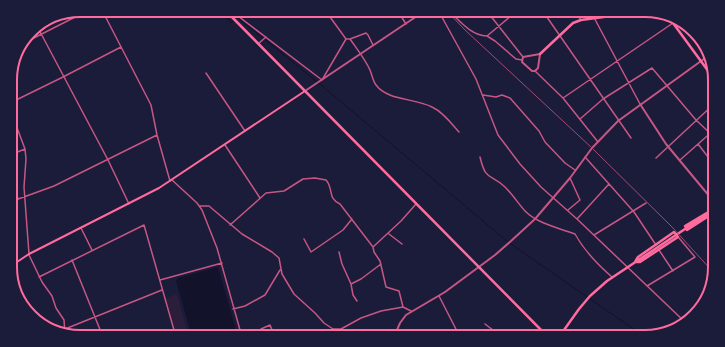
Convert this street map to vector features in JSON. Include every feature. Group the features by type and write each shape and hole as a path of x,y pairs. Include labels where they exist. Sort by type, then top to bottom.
{"main road":[{"path":"232,17 541,330"},
{"path":"540,54 573,23 582,20 606,17"},
{"path":"673,24 707,69"},
{"path":"17,262 29,254 129,204 171,180 305,91"},
{"path":"708,213 685,226 687,230 708,214"},
{"path":"565,330 588,298 612,277 708,214"},
{"path":"674,232 678,237 640,262 635,262 638,257 674,232"}],"street":[{"path":"33,38 74,17"},
{"path":"105,17 151,105 157,135 171,180 200,206 214,238 240,330"},
{"path":"239,17 322,80"},
{"path":"330,17 346,39"},
{"path":"402,17 406,24"},
{"path":"305,91 416,17"},
{"path":"442,17 476,78 498,135 520,164 540,187 568,210 681,318"},
{"path":"456,17 472,32 480,36 487,36 496,41 516,60 540,54 538,68 535,71"},
{"path":"491,17 523,59 524,64 532,71 535,71 563,98 598,142"},
{"path":"487,36 509,17"},
{"path":"547,17 631,138"},
{"path":"579,17 582,20"},
{"path":"594,19 640,104 668,146 708,194"},
{"path":"563,98 673,23"},
{"path":"346,39 366,33 373,46"},
{"path":"41,34 108,160 129,204"},
{"path":"258,44 266,37"},
{"path":"322,80 346,39"},
{"path":"350,39 370,70 376,84 387,93 433,107 449,120 459,132"},
{"path":"17,100 120,47"},
{"path":"397,330 403,318 439,295 508,244 553,198 585,157 618,121 704,59"},
{"path":"580,119 603,98 652,68 696,120 708,131"},
{"path":"206,73 245,131"},
{"path":"483,95 496,97 502,95 510,98 539,131 545,142 565,163 575,170"},
{"path":"656,158 708,109"},
{"path":"17,128 25,149 26,159 25,196 29,254 40,277 52,296 56,308 64,320 65,328"},
{"path":"17,196 18,199 54,186 157,135"},
{"path":"680,160 708,135"},
{"path":"225,144 260,198"},
{"path":"698,144 708,157"},
{"path":"17,152 25,149"},
{"path":"480,157 485,172 488,176 503,185 526,212 534,219 575,234 582,247 593,260 612,277"},
{"path":"585,157 634,212 656,245"},
{"path":"568,210 580,200 570,178"},
{"path":"230,225 266,193 284,191 303,179 323,179 328,182 331,197 334,202 340,204 373,247 374,252 381,264 386,287 399,291 403,307"},
{"path":"577,219 610,184"},
{"path":"373,247 389,233 416,203"},
{"path":"594,235 634,212 646,203"},
{"path":"200,206 209,206 242,234 272,252 279,258 282,275 296,296 324,323 333,329 341,329 361,318 403,307 412,312"},
{"path":"304,239 311,252 343,230 352,219"},
{"path":"40,277 144,225 174,330"},
{"path":"81,228 92,250"},
{"path":"389,233 402,244"},
{"path":"647,286 695,257 678,237"},
{"path":"659,250 673,271"},
{"path":"339,252 342,264 351,284 352,292 357,301"},
{"path":"72,260 100,330"},
{"path":"159,281 222,263"},
{"path":"351,284 361,279 381,264"},
{"path":"233,309 245,306 265,295 281,269"},
{"path":"66,329 162,290"},
{"path":"439,295 456,330"},
{"path":"485,324 493,330"},
{"path":"261,329 270,326 272,330"}],"shaded area":[{"path":"218,267 236,330 190,330 176,281 178,278"},
{"path":"177,294 187,330 175,330 166,298"}],"waterway":[{"path":"225,17 231,23 237,17"},
{"path":"237,17 321,85 508,242 635,330"}],"railway":[{"path":"453,17 592,148 672,227 708,266"}]}
